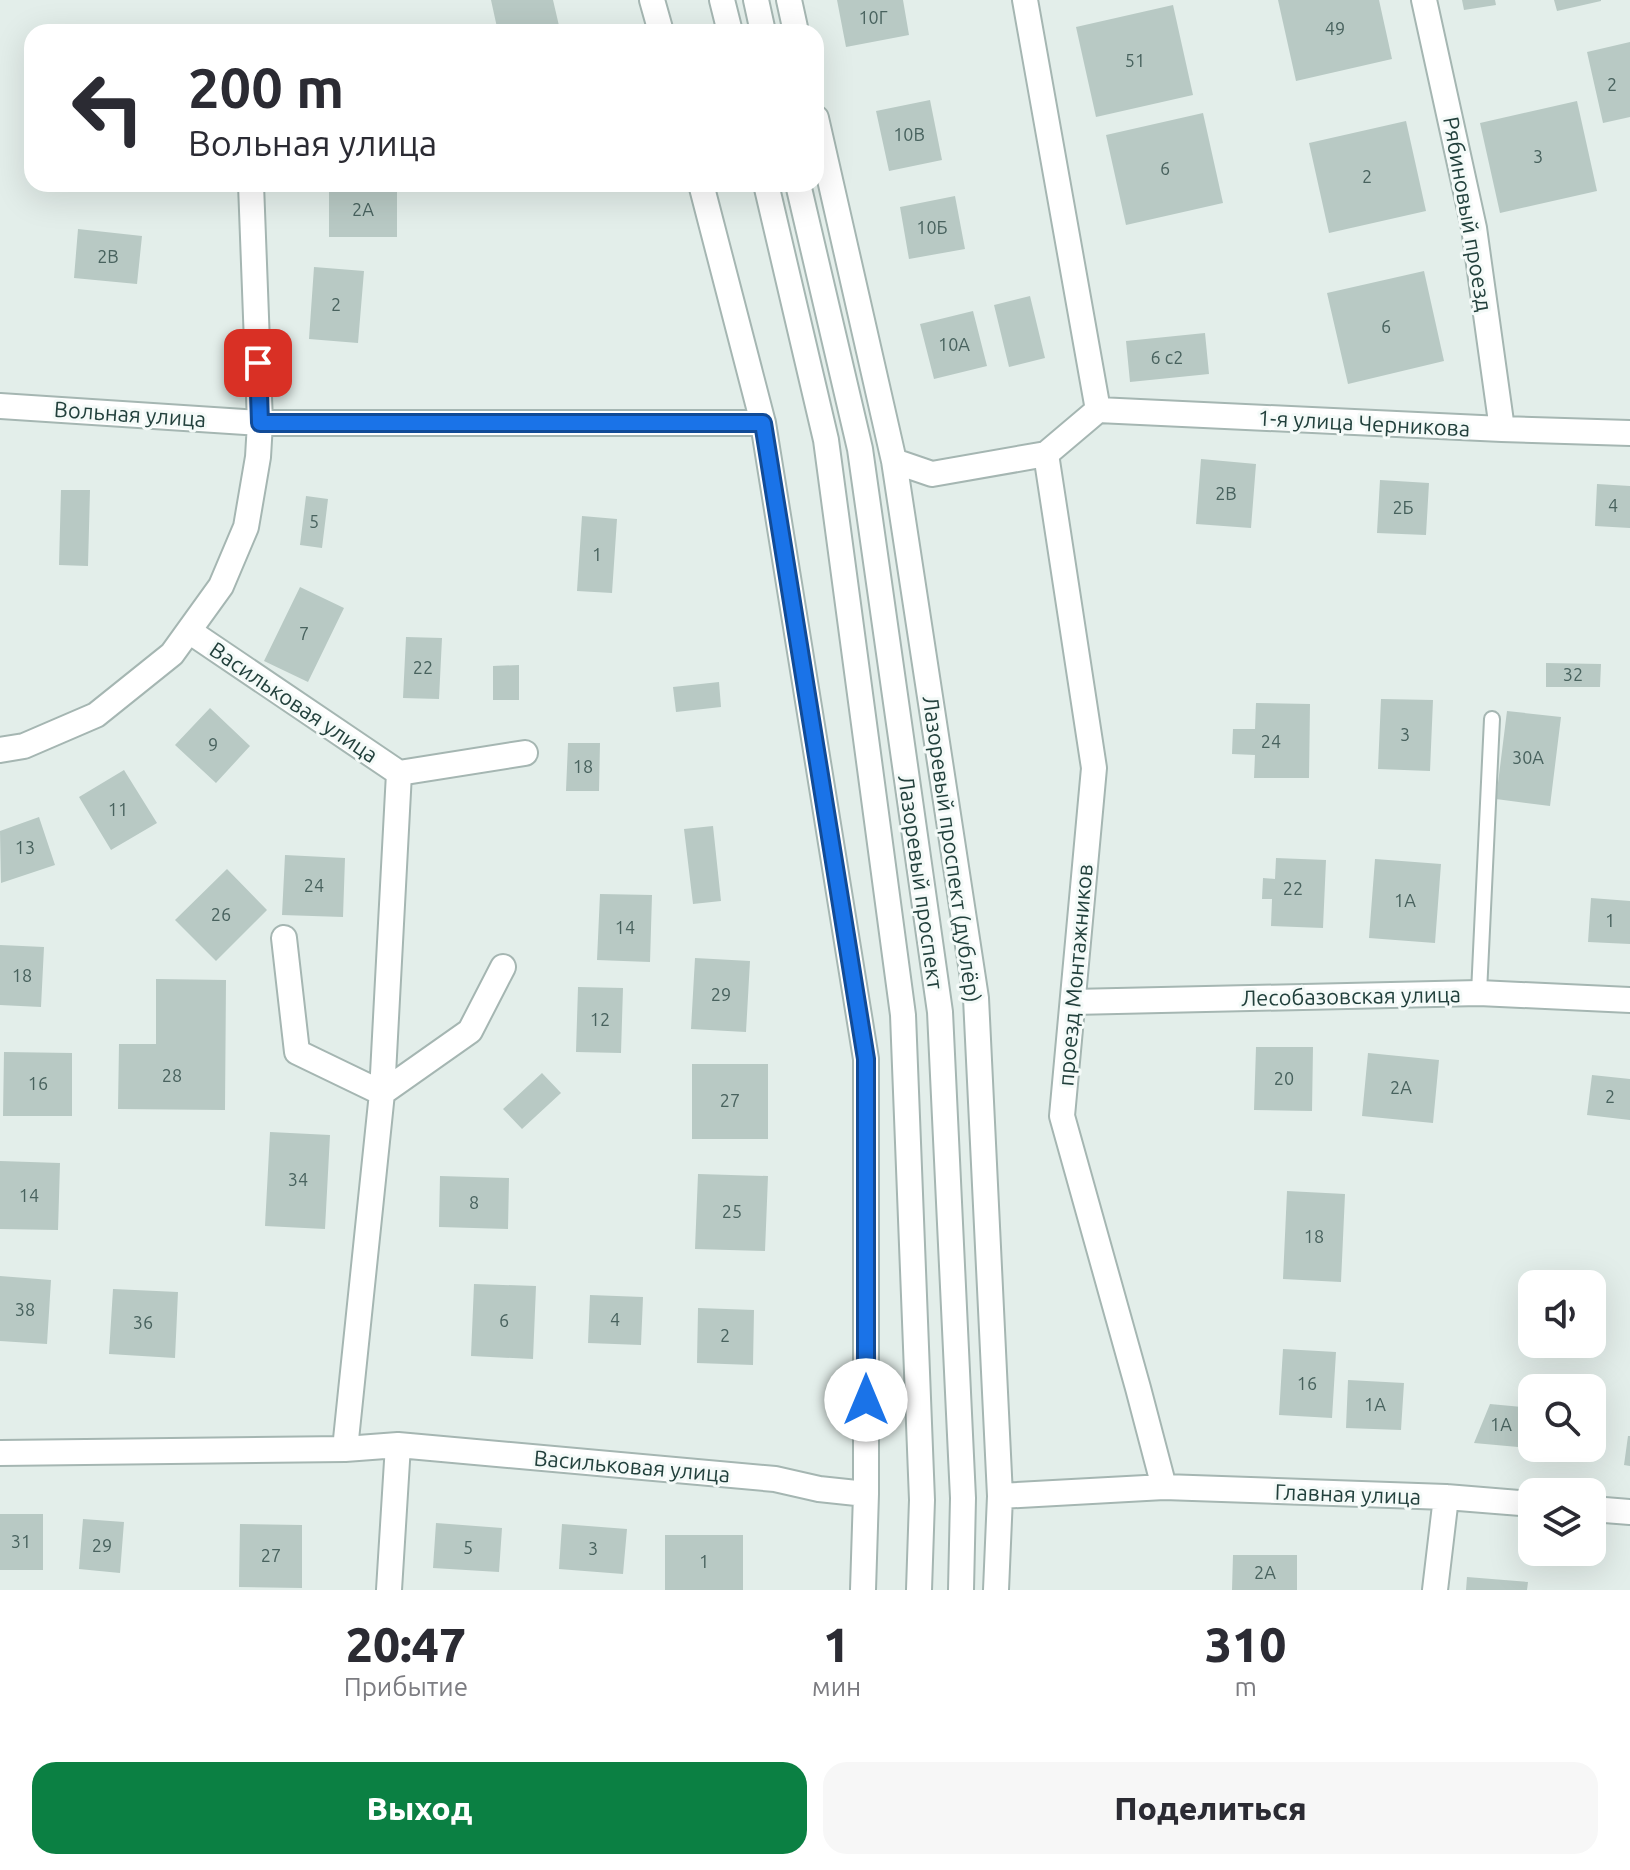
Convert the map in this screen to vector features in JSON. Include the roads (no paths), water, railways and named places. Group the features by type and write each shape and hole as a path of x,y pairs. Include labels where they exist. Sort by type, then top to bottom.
{"street":[{"path":"652,0 659,24"},
{"path":"722,0 728,24"},
{"path":"756,0 761,24"},
{"path":"789,0 794,24"},
{"path":"894,461 932,474 1046,454 1098,410 1025,0"},
{"name":"Рябиновый проезд","path":"1424,0 1474,228 1502,429"},
{"name":"Лазоревый проспект (дублёр)","path":"824,153 894,461 976,998 1000,1496 996,1590"},
{"path":"0,750 24,746 96,715 172,654 221,586 246,527 258,457 260,423 251,192"},
{"path":"703,192 763,423 866,1059 866,1494 863,1590"},
{"name":"Лазоревый проспект","path":"768,192 826,440 903,1015 922,1500 919,1590"},
{"name":"Лазоревый проспект","path":"800,192 860,449 940,1012 963,1498 961,1590"},
{"name":"Вольная улица","path":"0,406 260,423 763,423"},
{"name":"1-я улица Черникова","path":"1098,410 1630,433"},
{"name":"проезд Монтажников","path":"1046,454 1094,768 1062,1116 1164,1487"},
{"name":"Васильковая улица","path":"189,631 399,773 525,753"},
{"name":"Васильковая улица","path":"345,1449 382,1093 399,773"},
{"path":"284,938 297,1052 382,1093 470,1031 503,967"},
{"name":"Лесобазовская улица","path":"1073,1002 1479,993 1630,1000"},
{"path":"389,1590 398,1445"},
{"name":"Васильковая улица","path":"0,1453 345,1449 398,1445 775,1479 819,1489 866,1494"},
{"path":"1000,1496 1164,1487"},
{"name":"Главная улица","path":"1164,1487 1446,1497 1518,1503"},
{"path":"1435,1590 1446,1497"},
{"path":"1606,1510 1630,1512"}],"lane":[{"path":"1479,993 1492,719"}]}
